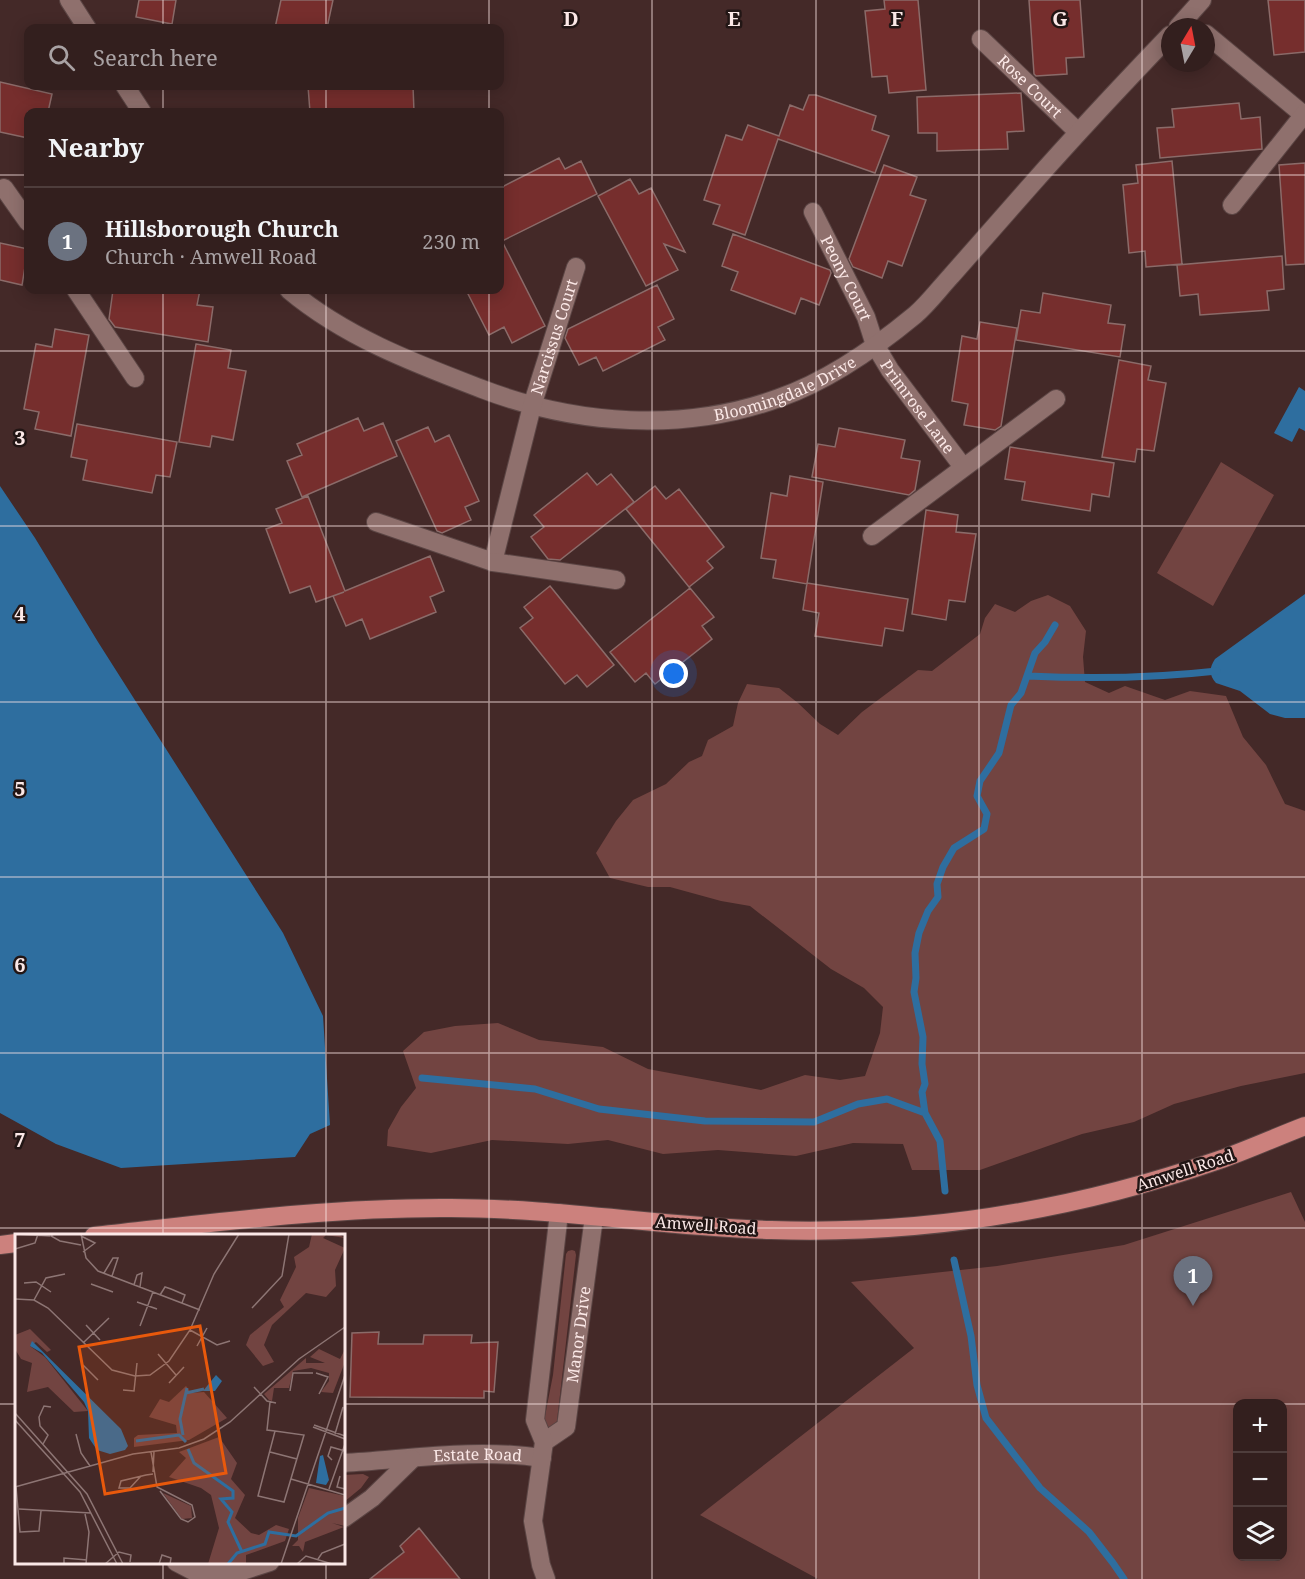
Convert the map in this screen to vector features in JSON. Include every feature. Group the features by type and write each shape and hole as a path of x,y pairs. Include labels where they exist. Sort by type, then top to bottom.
{"main road":[{"name":"Amwell Road","path":"115,1234 364,1210 452,1208 559,1213 770,1230 928,1226 993,1218 1130,1187 1220,1160 1305,1126"},
{"path":"0,1245 15,1243"}],"street":[{"path":"69,0 84,24"},
{"path":"1191,18 1202,0"},
{"name":"Rose Court","path":"981,39 1078,132"},
{"path":"1215,41 1304,115 1232,205"},
{"name":"Bloomingdale Drive","path":"294,294 333,323 377,346 431,369 532,406 588,417 638,421 692,418 734,412 781,398 825,378 875,345 917,313 1078,132 1161,44"},
{"path":"127,90 139,108"},
{"path":"4,188 24,216"},
{"name":"Peony Court","path":"813,212 866,317 875,345"},
{"name":"Narcissus Court","path":"493,562 532,406 576,267"},
{"path":"79,294 135,378"},
{"name":"Primrose Lane","path":"875,345 892,373 963,467"},
{"path":"872,536 1056,399"},
{"path":"376,522 493,562 616,580"},
{"name":"Manor Drive","path":"546,1579 541,1565 533,1521 543,1450 535,1420 559,1213"},
{"name":"Manor Drive","path":"543,1450 566,1426 594,1217"},
{"name":"Estate Road","path":"345,1463 468,1453 543,1450"},
{"name":"Estate Road","path":"345,1517 372,1498 412,1459"},
{"path":"178,1564 197,1573 239,1572 267,1564"}],"shaded area":[{"path":"1221,462 1274,495 1213,606 1157,573"},
{"path":"1048,595 1070,606 1086,631 1083,657 1085,682 1109,693 1125,686 1165,700 1190,691 1226,696 1243,737 1266,765 1285,804 1305,811 1305,1073 1241,1086 1174,1104 1134,1122 1082,1134 980,1170 912,1170 903,1144 853,1143 796,1156 718,1150 663,1154 608,1140 568,1144 492,1140 431,1153 387,1146 388,1130 401,1107 416,1088 403,1051 424,1032 455,1026 498,1023 539,1040 603,1047 648,1069 761,1090 805,1075 840,1080 865,1076 880,1033 883,1007 864,988 831,969 750,906 721,901 670,887 648,887 610,878 596,853 616,821 633,800 666,784 689,762 702,756 708,740 733,726 738,703 747,684 779,688 820,724 838,735 862,712 918,670 932,671 980,634 985,618 995,604 1015,612 1031,601"},
{"path":"1291,1192 1305,1222 1305,1579 818,1579 700,1515 914,1348 851,1282 997,1266 1124,1245"},
{"path":"572,1250 576,1255 557,1421 554,1428 547,1427 544,1421 553,1375 566,1254"},
{"path":"363,1474 369,1477 361,1488 345,1501 345,1475"}],"water":[{"path":"1299,387 1305,391 1305,431 1299,428 1292,442 1274,433"},
{"path":"0,486 283,933 323,1016 330,1125 310,1134 295,1157 121,1168 56,1144 0,1113"},
{"path":"1305,594 1305,718 1285,718 1270,714 1240,691 1216,683 1211,671 1215,659"}],"building":[{"path":"139,0 176,0 172,24 136,17"},
{"path":"281,0 333,0 328,24 276,24"},
{"path":"884,0 918,0 926,90 889,93 887,76 872,77 865,11 885,9"},
{"path":"1029,0 1080,0 1084,57 1066,58 1067,74 1036,76 1034,74"},
{"path":"1268,0 1305,0 1305,52 1274,55"},
{"path":"0,82 24,88 24,90 52,94 49,108 24,108 24,137 0,132"},
{"path":"308,90 413,90 414,108 310,108"},
{"path":"1021,93 1024,131 1007,132 1008,149 937,151 937,133 918,133 917,97"},
{"path":"809,95 816,95 876,116 872,130 889,136 875,173 778,139 745,235 713,224 720,205 704,200 726,135 742,140 748,125 779,136 790,105 803,110"},
{"path":"1239,103 1241,119 1260,117 1262,149 1160,158 1157,128 1174,127 1172,109"},
{"path":"559,158 565,169 581,161 597,194 504,240 504,186"},
{"path":"1172,161 1182,264 1146,267 1145,251 1129,253 1123,185 1138,183 1136,165"},
{"path":"1305,163 1305,264 1286,265 1279,165"},
{"path":"884,165 917,177 910,195 926,200 902,266 888,261 882,278 853,267 849,259"},
{"path":"630,179 639,194 651,188 685,252 664,244 678,270 646,286 598,196"},
{"path":"733,234 830,270 831,273 819,305 801,298 795,314 731,290 738,272 722,266"},
{"path":"0,243 24,248 22,285 0,280"},
{"path":"504,245 545,326 512,343 504,327 489,335 468,294 504,294"},
{"path":"1282,256 1284,289 1267,291 1269,310 1200,315 1198,294 1180,296 1177,265"},
{"path":"657,285 674,319 658,327 665,340 603,371 596,357 579,365 565,338 568,329"},
{"path":"1043,293 1111,305 1108,323 1125,325 1120,357 1016,340 1021,310 1040,313"},
{"path":"112,294 199,294 197,305 213,307 208,342 115,327 109,319"},
{"path":"980,322 1017,328 1001,426 995,430 964,425 968,404 952,401 962,336 977,339"},
{"path":"55,329 89,335 71,436 35,429 39,412 24,409 36,344 52,347"},
{"path":"196,344 231,350 228,368 246,371 233,440 212,436 210,447 179,442"},
{"path":"1119,360 1151,366 1148,380 1166,383 1154,451 1137,449 1135,462 1102,457"},
{"path":"358,418 364,431 383,423 397,456 302,497 287,461 302,455 297,444"},
{"path":"77,424 177,442 170,477 156,475 152,493 83,480 87,460 71,457"},
{"path":"428,427 435,442 449,435 479,501 465,507 471,520 442,533 437,531 396,441"},
{"path":"839,428 905,440 901,458 920,461 915,490 909,495 812,477 818,444 835,447"},
{"path":"1010,447 1114,463 1109,497 1092,494 1090,511 1022,500 1025,482 1005,479"},
{"path":"587,473 597,485 611,474 634,502 560,560 548,559 531,537 544,527 534,515"},
{"path":"790,476 823,482 807,584 773,578 776,560 761,558 771,493 787,496"},
{"path":"655,486 666,499 679,489 724,547 707,561 713,568 689,587 626,509"},
{"path":"308,496 345,591 430,556 444,591 430,597 436,612 370,639 362,619 346,626 333,596 344,592 316,602 310,586 290,593 266,529 282,523 276,509"},
{"path":"926,510 958,515 956,532 976,534 965,602 949,600 946,620 912,614"},
{"path":"807,583 908,599 903,631 885,628 882,646 815,636 819,613 803,610"},
{"path":"550,586 614,665 587,687 577,675 565,684 520,628 533,618 524,607"},
{"path":"690,588 714,617 702,626 712,639 655,684 646,673 635,682 610,652"},
{"path":"379,1332 378,1344 423,1344 424,1335 472,1335 471,1343 498,1342 494,1392 484,1391 484,1398 350,1397 352,1333"},
{"path":"419,1528 460,1579 370,1579 404,1552 400,1546"}],"waterway":[{"path":"925,1113 922,1092 925,1084 922,1064 923,1037 914,992 915,953 919,933 928,911 938,897 937,884 943,867 954,848 984,829 987,814 977,796 980,781 999,753 1011,705 1021,693 1035,653 1055,625"},
{"path":"1028,676 1123,677 1217,671"},
{"path":"422,1078 535,1089 599,1109 705,1121 814,1122 858,1104 887,1099 925,1113 940,1141 945,1191"},
{"path":"954,1260 971,1336 977,1385 986,1418 1040,1488 1089,1532 1124,1579"}],"place":[{"name":"Hillsborough Church","path":"1193,1306"}]}
